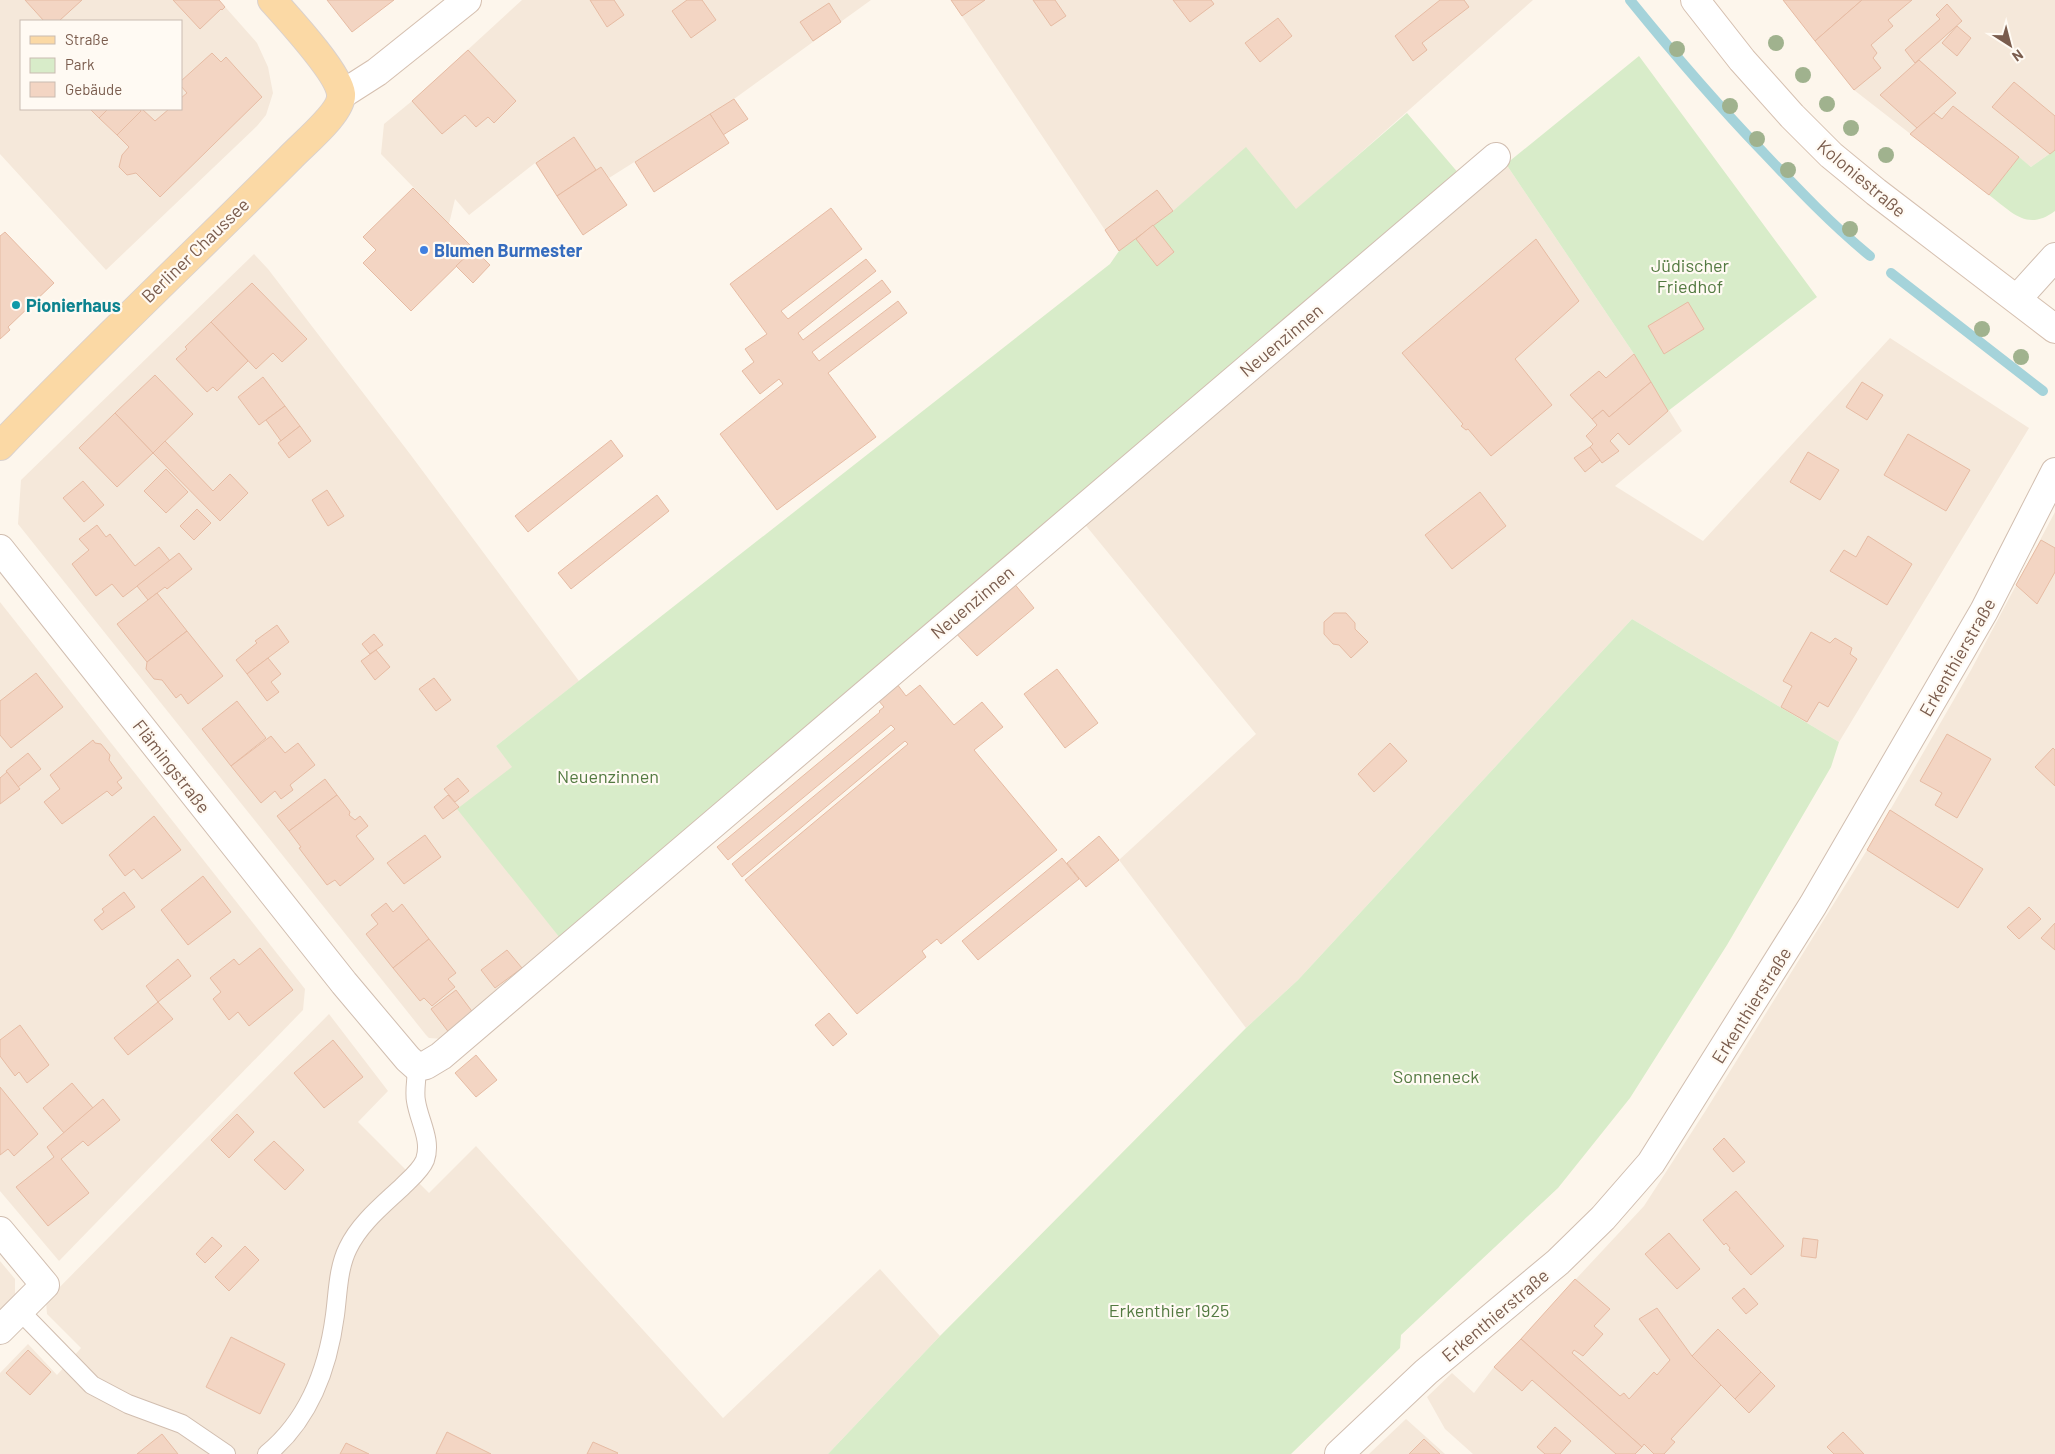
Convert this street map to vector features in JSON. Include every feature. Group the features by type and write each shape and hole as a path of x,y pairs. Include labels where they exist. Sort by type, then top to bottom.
{"main road":[{"path":"272,0 329,70 341,95"},
{"name":"Berliner Chaussee","path":"0,446 115,328 329,119 339,107 341,95"}],"street":[{"path":"341,95 403,52 467,0"},
{"name":"Koloniestraße","path":"1695,0 1742,60 1792,116 1831,155 1876,192 2055,329"},
{"name":"Neuenzinnen","path":"417,1067 426,1066 448,1049 1496,157"},
{"path":"2017,299 2055,257"},
{"name":"Erkenthierstraße","path":"1339,1454 1426,1372 1558,1262 1603,1218 1651,1163 1823,889 1984,611 2055,472"},
{"name":"Flämingstraße","path":"0,549 344,983 408,1059 417,1067"},
{"path":"0,1231 45,1285 0,1330"}],"lane":[{"path":"267,1454 292,1428 307,1407 318,1384 329,1351 342,1266 347,1250 357,1230 413,1177 424,1162 428,1146 416,1101 417,1067"},
{"path":"19,1310 92,1385 128,1404 182,1424 226,1454"}],"shaded area":[{"path":"0,0 219,0 257,43 268,67 273,93 266,115 257,126 106,270 0,154"},
{"path":"522,0 871,0 734,99 609,178 601,167 557,196 535,163 469,215 455,199 449,224 381,154 384,124 412,101"},
{"path":"951,0 1533,0 1296,210 1173,211 1119,251"},
{"path":"1783,0 2055,0 2055,150 2031,167 2018,157 1989,195 1854,90"},
{"path":"1506,164 1634,354 1682,431 1615,486 1703,541 1890,338 2029,428 1839,742 1632,619 1298,980 1246,1028 1119,860 1256,734 1083,522"},
{"path":"254,254 268,269 410,454 579,681 496,746 512,766 560,938 443,1039 429,1038 426,1035 18,524 21,480"},
{"path":"2055,512 2055,1454 1473,1454 1445,1429 1427,1397 1452,1373 1474,1393 1494,1367 1644,1206 1706,1110 1867,850 1971,670"},
{"path":"0,602 305,989 303,1010 59,1261 0,1191"},
{"path":"329,1014 388,1091 358,1122 429,1193 476,1146 723,1418 880,1269 940,1336 828,1454 0,1454 0,1373 28,1344 57,1375 81,1348 47,1314 46,1301"},
{"path":"0,1261 15,1279 15,1294 0,1309"},
{"path":"1406,1419 1445,1454 1369,1454"}],"green space":[{"name":"Jüdischer Friedhof","path":"1639,56 1817,297 1668,411 1634,354 1506,164"},
{"name":"Neuenzinnen","path":"1407,113 1460,175 560,938 457,809 512,767 496,746 1110,264 1119,251 1173,211 1246,147 1296,209"},
{"path":"2055,150 2055,211 2036,220 2028,220 2013,213 1989,195 2019,157 2031,167"},
{"name":"Sonneneck","path":"1632,619 1839,742 1831,767 1727,945 1630,1098 1558,1188 1401,1335 1400,1348 1291,1454 828,1454 940,1336 1246,1028 1298,980"}],"building":[{"path":"25,0 82,0 60,20 43,20"},
{"path":"173,0 219,0 225,7 200,29"},
{"path":"327,0 394,0 352,32"},
{"path":"590,0 614,0 624,15 607,27"},
{"path":"687,0 702,0 716,20 691,38 672,11"},
{"path":"951,0 985,0 962,16"},
{"path":"1033,0 1055,0 1066,16 1051,26"},
{"path":"1173,0 1211,0 1214,4 1190,22"},
{"path":"1440,0 1464,0 1469,7 1422,43 1427,50 1413,61 1395,36"},
{"path":"1783,0 1862,0 1815,41"},
{"path":"1862,0 1912,0 1888,20 1893,26 1871,45 1877,53 1873,58 1881,68 1854,90 1815,41"},
{"path":"829,3 841,22 813,41 800,22"},
{"path":"1947,4 1962,21 1915,63 1905,50 1940,19 1936,15"},
{"path":"1278,18 1292,36 1260,62 1245,43"},
{"path":"1957,26 1971,38 1957,56 1942,43"},
{"path":"468,50 516,101 494,123 488,117 476,127 465,115 442,134 412,101"},
{"path":"212,53 221,62 226,57 262,97 160,197 136,173 127,175 119,167 122,155 129,147 117,135 141,110 155,121 168,110 182,110 182,97 187,93 182,87 182,80"},
{"path":"1919,60 1956,93 1917,128 1880,95"},
{"path":"2014,82 2055,116 2055,150 2050,154 1992,107"},
{"path":"734,99 748,119 723,135 710,114"},
{"path":"1953,106 2019,157 1989,195 1910,134 1934,113 1942,119"},
{"path":"91,110 107,110 99,118"},
{"path":"107,110 141,111 117,135 99,118"},
{"path":"710,114 729,143 654,192 635,162"},
{"path":"574,137 596,170 557,196 536,163"},
{"path":"601,167 627,205 583,235 557,196"},
{"name":"Blumen Burmester","path":"413,188 474,249 411,311 363,263 376,250 363,237"},
{"path":"1157,190 1173,211 1119,251 1105,230"},
{"path":"831,208 862,249 781,311 788,319 866,259 876,271 798,333 803,340 882,280 891,292 812,352 819,361 898,301 907,313 828,373 876,437 777,510 720,434 783,384 779,379 760,394 742,371 754,362 745,349 767,334 730,284"},
{"path":"1153,225 1174,252 1157,266 1136,239"},
{"name":"Pionierhaus","path":"5,232 54,283 8,327 10,330 0,339 0,236"},
{"path":"1536,239 1579,301 1515,359 1552,405 1491,456 1468,429 1466,430 1461,426 1463,424 1402,353"},
{"path":"474,249 490,265 473,283 456,266"},
{"path":"252,283 307,339 282,362 273,353 256,369 211,322"},
{"path":"1688,302 1704,329 1664,354 1648,326"},
{"path":"211,322 248,361 217,391 213,387 207,392 176,359 187,349 185,347"},
{"path":"1634,354 1651,382 1609,417 1603,410 1592,419 1570,395 1599,371 1606,378"},
{"path":"155,375 193,414 153,453 115,413"},
{"path":"263,377 285,406 259,425 238,397"},
{"path":"1651,382 1668,411 1629,445 1618,433 1610,441 1619,451 1602,463 1590,447 1593,444 1586,436 1597,425 1592,419 1603,410 1609,417"},
{"path":"1862,382 1883,395 1867,420 1846,407"},
{"path":"285,406 300,426 281,441 266,420"},
{"path":"115,413 153,453 117,487 79,448"},
{"path":"300,426 311,441 289,458 278,443"},
{"path":"1908,434 1970,470 1946,511 1884,475"},
{"path":"611,440 623,456 528,532 515,516"},
{"path":"165,441 213,491 230,474 248,493 220,521 153,453"},
{"path":"1590,447 1600,460 1585,472 1574,458"},
{"path":"1808,452 1839,470 1820,500 1790,482"},
{"path":"166,469 188,492 166,513 144,491"},
{"path":"83,481 104,505 84,522 63,498"},
{"path":"327,490 344,516 328,526 312,500"},
{"path":"1480,492 1506,526 1452,569 1425,535"},
{"path":"657,495 669,511 571,589 558,573"},
{"path":"197,509 211,523 194,540 180,526"},
{"path":"97,525 106,537 110,534 135,566 159,547 170,561 123,597 112,584 96,596 72,564 89,550 79,539"},
{"path":"1868,536 1912,564 1887,605 1830,571 1844,550 1856,557"},
{"path":"2041,540 2055,548 2055,572 2037,604 2016,585"},
{"path":"179,553 192,569 167,589 165,587 148,600 137,586"},
{"path":"1013,582 1034,608 977,656 954,631"},
{"path":"157,593 187,631 147,662 117,624"},
{"path":"1334,613 1346,613 1355,623 1355,629 1368,642 1351,658 1339,645 1333,644 1324,634 1324,622"},
{"path":"277,625 289,642 247,674 236,660 257,643 255,641"},
{"path":"187,631 223,676 188,704 181,694 176,698 162,680 154,679 146,669 147,662"},
{"path":"1811,632 1830,643 1835,638 1852,648 1850,654 1857,659 1828,707 1819,702 1807,722 1781,707 1792,686 1783,681"},
{"path":"374,634 383,645 370,654 362,644"},
{"path":"376,650 390,667 375,680 361,661"},
{"path":"268,658 281,674 271,682 279,692 267,701 247,674"},
{"path":"1057,669 1098,723 1065,748 1024,694"},
{"path":"36,673 63,707 11,748 0,735 0,701"},
{"path":"434,678 451,700 436,711 419,689"},
{"path":"897,684 906,696 920,685 954,725 982,702 1003,727 974,750 1057,850 941,944 937,939 922,951 926,957 857,1014 745,880 908,744 905,741 742,877 732,864 895,729 891,725 728,860 717,847 880,712 884,707 878,700"},
{"path":"237,701 266,738 231,766 202,729"},
{"path":"1947,734 1991,759 1957,818 1935,805 1942,793 1920,781"},
{"path":"271,736 285,753 298,743 315,765 290,785 293,790 281,799 275,791 261,803 231,766"},
{"path":"93,740 95,743 101,744 110,755 109,760 122,778 117,782 122,788 112,796 107,791 62,824 44,802 60,789 50,775"},
{"path":"1390,743 1407,761 1374,792 1358,774"},
{"path":"2053,748 2055,750 2055,786 2035,767"},
{"path":"28,753 41,769 18,787 6,771"},
{"path":"7,772 20,789 0,804 0,778"},
{"path":"458,778 469,791 455,802 444,789"},
{"path":"325,779 337,795 289,831 277,816"},
{"path":"337,795 350,812 349,815 355,820 360,816 368,826 356,836 374,859 340,886 335,880 327,885 299,848 301,847 289,831"},
{"path":"448,795 459,807 443,819 434,807"},
{"path":"1890,810 1983,869 1958,908 1867,850"},
{"path":"154,816 181,850 142,879 134,869 125,876 109,855"},
{"path":"425,835 441,857 404,884 387,863"},
{"path":"1099,836 1119,860 1086,887 1067,863"},
{"path":"1062,858 1079,879 978,960 962,941"},
{"path":"203,876 231,912 188,945 161,910"},
{"path":"124,892 135,907 102,930 94,920 104,912 102,909"},
{"path":"386,903 393,912 402,904 429,939 393,968 366,934 378,924 371,915"},
{"path":"2029,907 2041,919 2019,939 2007,927"},
{"path":"2055,923 2055,950 2041,938"},
{"path":"429,939 456,973 448,979 455,987 432,1006 424,998 420,1001 393,968"},
{"path":"260,948 293,990 249,1026 238,1012 229,1020 213,999 221,992 210,978 234,959 239,965"},
{"path":"507,950 522,968 495,988 481,970"},
{"path":"178,959 191,976 158,1002 146,986"},
{"path":"456,990 474,1014 450,1034 431,1009"},
{"path":"158,1002 173,1019 128,1055 114,1038"},
{"path":"829,1013 847,1034 833,1046 815,1025"},
{"path":"20,1025 49,1065 27,1083 19,1072 15,1076 0,1056 0,1040"},
{"path":"333,1040 363,1077 324,1108 294,1073"},
{"path":"476,1055 497,1080 476,1097 455,1073"},
{"path":"72,1083 93,1108 64,1133 43,1108"},
{"path":"0,1087 38,1134 14,1156 8,1149 0,1155"},
{"path":"103,1099 120,1120 88,1146 83,1141 61,1159 89,1193 48,1226 16,1187 54,1157 47,1147"},
{"path":"237,1114 254,1132 229,1158 211,1140"},
{"path":"1724,1138 1745,1162 1733,1172 1713,1149"},
{"path":"274,1141 304,1170 285,1190 254,1160"},
{"path":"1736,1191 1784,1246 1751,1275 1729,1250 1730,1248 1726,1243 1724,1245 1703,1220"},
{"path":"1669,1233 1700,1269 1677,1289 1645,1254"},
{"path":"212,1237 222,1246 205,1263 196,1254"},
{"path":"1803,1238 1818,1240 1816,1258 1801,1256"},
{"path":"245,1246 259,1260 229,1291 215,1277"},
{"path":"1575,1279 1610,1309 1594,1326 1603,1334 1583,1356 1574,1350 1572,1353 1620,1396 1624,1393 1629,1399 1654,1372 1657,1375 1670,1360 1639,1319 1657,1308 1692,1356 1721,1385 1671,1439 1675,1442 1664,1454 1654,1454 1644,1444 1642,1447 1521,1339"},
{"path":"1744,1288 1758,1304 1746,1314 1732,1298"},
{"path":"1718,1329 1761,1372 1735,1399 1692,1356"},
{"path":"231,1337 285,1364 260,1414 206,1387"},
{"path":"1521,1339 1642,1447 1635,1454 1616,1454 1532,1380 1522,1391 1494,1367"},
{"path":"28,1350 51,1372 30,1395 6,1373"},
{"path":"1761,1372 1775,1386 1749,1413 1735,1399"},
{"path":"1555,1427 1571,1441 1560,1454 1545,1454 1537,1447"},
{"path":"447,1432 491,1454 436,1454"},
{"path":"1843,1432 1864,1454 1834,1454 1827,1447"},
{"path":"162,1434 178,1454 137,1454"},
{"path":"1424,1439 1440,1454 1409,1454"},
{"path":"593,1442 618,1453 587,1454"},
{"path":"346,1443 369,1454 340,1454"}],"waterway":[{"path":"1630,0 1695,78 1746,134 1815,206 1870,256"},
{"path":"1891,273 2043,391"}],"place":[{"name":"Blumen Burmester","path":"424,250"},
{"name":"Pionierhaus","path":"16,305"}],"park label":[{"name":"Erkenthier 1925","path":"1169,1310"}]}
